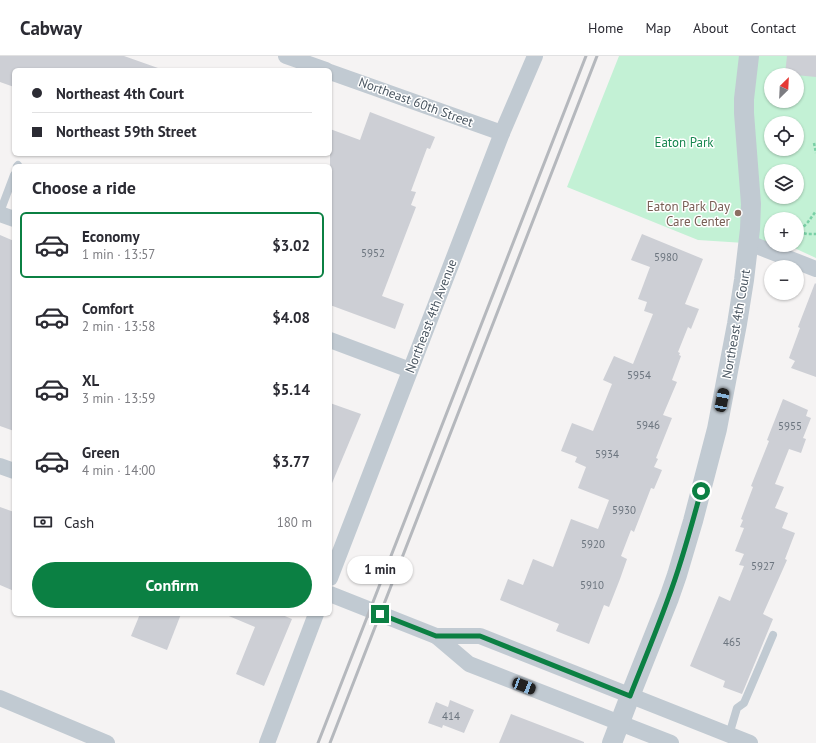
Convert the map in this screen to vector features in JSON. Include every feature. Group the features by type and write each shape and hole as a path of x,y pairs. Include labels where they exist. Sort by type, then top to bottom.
{"street":[{"path":"286,56 320,68"},
{"name":"Northeast 4th Avenue","path":"332,573 502,133 535,56"},
{"name":"Northeast 4th Court","path":"612,743 677,575 717,429 744,280 749,243 751,204 744,99 749,56"},
{"name":"Northeast 60th Street","path":"332,73 502,133"},
{"path":"0,213 12,218"},
{"path":"749,243 816,269"},
{"path":"332,341 410,370"},
{"path":"0,466 12,470"},
{"path":"332,595 436,636 469,664 671,743"},
{"path":"267,743 315,616"},
{"path":"436,636 480,636 750,743"},
{"path":"0,698 107,743"}],"lane":[{"path":"0,213 12,180"},
{"path":"729,735 738,708 744,703 773,635"}],"path":[{"path":"814,144 816,153"},
{"path":"804,226 816,211"},
{"path":"804,234 816,234"}],"green space":[{"name":"Eaton Park","path":"619,56 816,56 816,258 803,252 804,212 764,212 764,245 698,240 567,187"}],"building":[{"path":"0,56 124,56 158,68 12,68 12,86 0,82"},
{"path":"787,56 816,56 816,77 804,76 804,68 786,68"},
{"path":"370,112 435,137 430,149 427,148 411,191 416,192 411,205 416,207 382,296 404,304 395,329 332,306 332,164 330,164 330,156 332,156 332,130 360,140"},
{"path":"642,234 703,259 685,304 699,309 691,329 688,327 678,352 681,356 672,380 677,382 663,415 672,418 656,458 658,459 654,467 662,470 654,489 651,488 634,532 631,530 621,556 627,559 620,579 609,607 604,605 589,644 556,631 559,624 500,600 508,579 523,585 533,559 553,567 571,519 598,529 609,500 578,488 586,467 575,462 577,457 561,451 572,423 593,431 612,384 603,380 614,356 633,364 653,314 644,311 647,302 638,299 650,267 631,260"},
{"path":"0,235 12,240 12,430 0,426"},
{"path":"815,283 816,377 791,368 795,361 789,358 800,328 798,327"},
{"path":"783,399 808,410 806,416 811,418 803,438 806,439 801,453 789,449 775,484 784,487 775,508 788,513 782,528 795,533 785,559 787,560 763,614 773,619 742,694 723,687 725,681 690,666 719,596 730,601 744,566 739,565 744,554 735,551 744,528 740,527 743,520 741,519 753,487 751,486 769,441 767,440"},
{"path":"332,404 361,414 332,483"},
{"path":"0,507 12,511 12,590 0,585"},
{"path":"139,616 180,616 167,650 131,636"},
{"path":"229,616 285,616 292,619 264,686 236,674 255,627"},
{"path":"450,700 474,710 464,733 443,725 442,728 428,723 436,702 448,707"},
{"path":"511,714 584,742 584,743 499,743"}],"railway":[{"path":"318,743 586,56"},
{"path":"330,743 597,56"}],"place":[{"name":"Eaton Park Day Care Center","path":"738,213"}],"route":[{"path":"380,614 436,636 480,636 630,696 677,575 701,491"}]}
